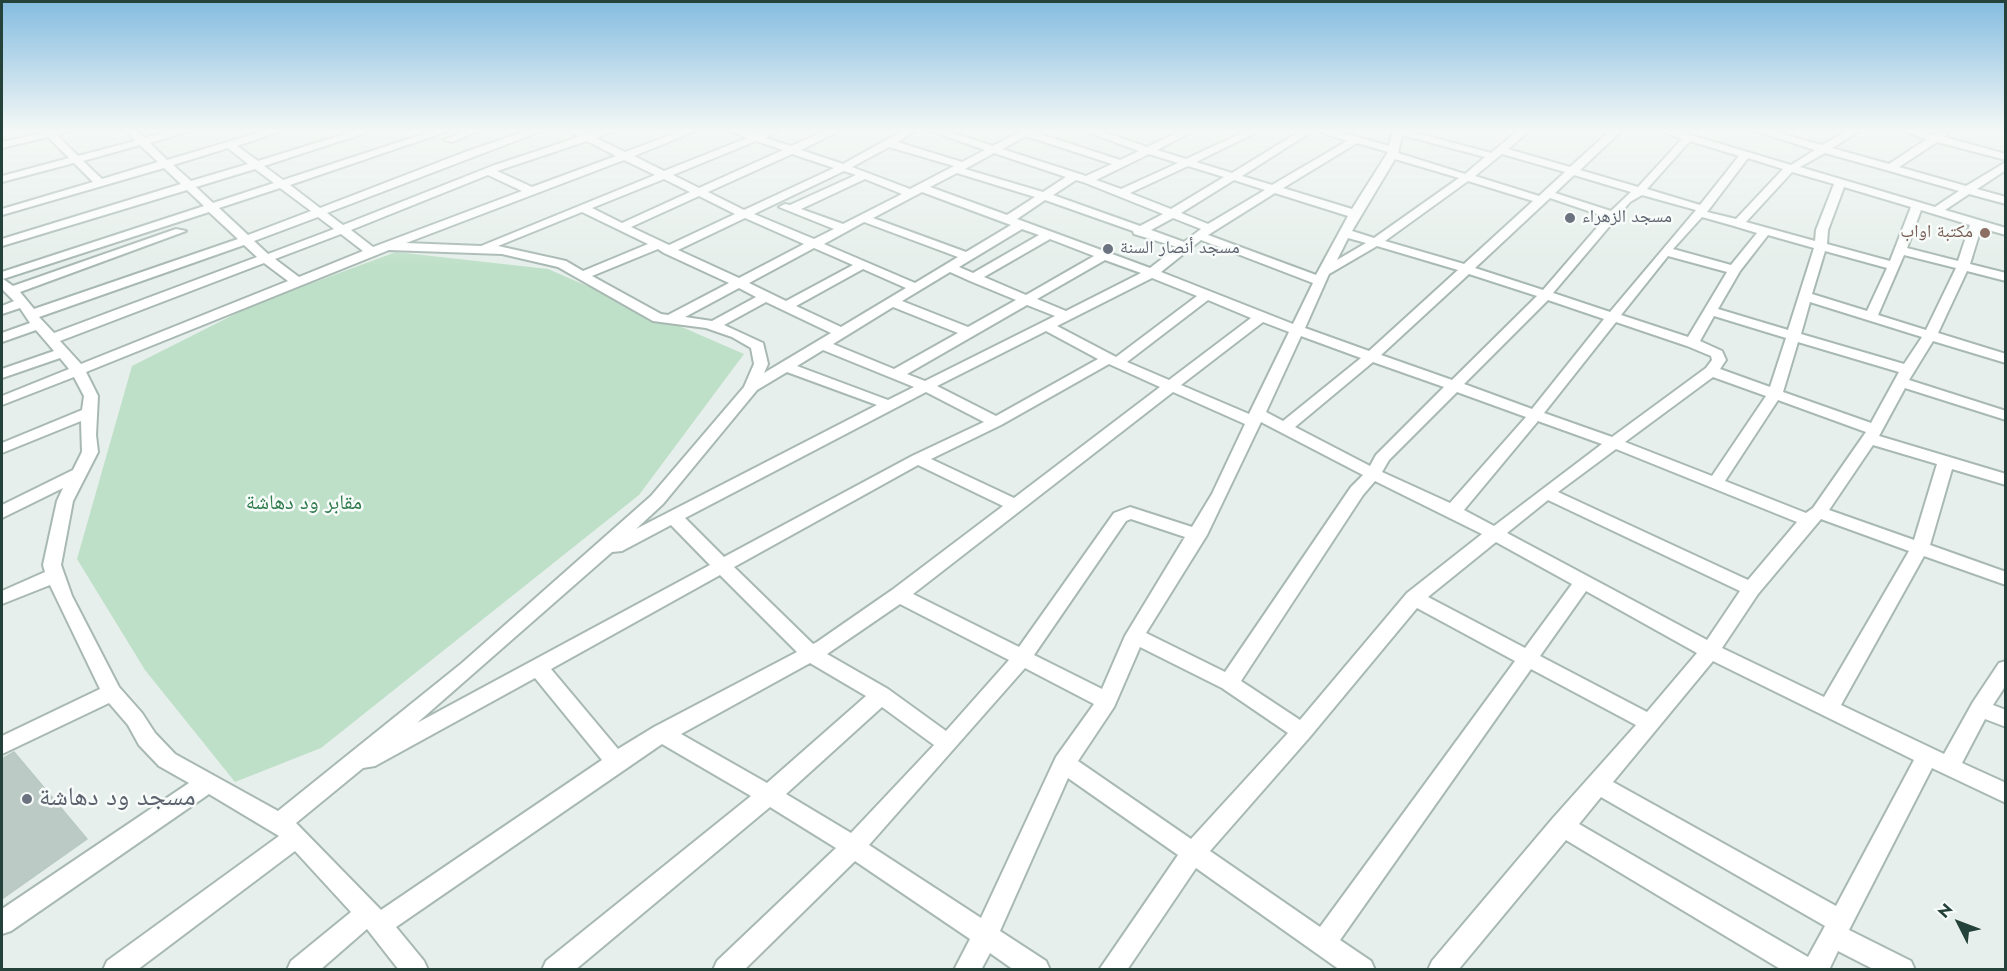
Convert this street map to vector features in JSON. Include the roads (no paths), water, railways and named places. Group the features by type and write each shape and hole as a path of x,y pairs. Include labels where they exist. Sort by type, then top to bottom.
{"street":[{"path":"2,201 107,175"},
{"path":"178,175 265,258 296,281"},
{"path":"2,243 226,175"},
{"path":"273,175 372,252"},
{"path":"310,175 219,212 6,287 23,302 78,370 91,396 88,435 90,453 65,501 52,565 112,692 135,719 147,739 167,760 209,782 288,830 374,919 415,969"},
{"path":"2,338 35,319 415,175"},
{"path":"2,374 57,345 265,258 479,175"},
{"path":"502,175 531,191"},
{"path":"2,401 296,281 574,175"},
{"path":"475,251 664,175"},
{"path":"666,175 744,214 915,287"},
{"path":"622,227 735,175"},
{"path":"583,275 663,248 827,175"},
{"path":"791,209 865,175"},
{"path":"867,175 1015,221 1261,317 1373,355 1716,482 1814,516 1920,548 2006,579"},
{"path":"669,320 943,175"},
{"path":"984,175 1187,248"},
{"path":"1087,180 1096,175"},
{"path":"1122,193 1159,175"},
{"path":"1227,175 1355,214"},
{"path":"1138,232 1236,175"},
{"path":"594,560 672,516 1152,273 1205,232 1297,175"},
{"path":"967,969 986,935 1064,763 1107,700 1135,636 1198,535 1220,494 1254,417 1322,277 1344,233 1379,175"},
{"path":"1285,428 1373,355 1566,175"},
{"path":"1588,175 1764,232 1894,266"},
{"path":"1229,683 1357,491 1373,474 1382,458 1545,295 1612,215 1626,200 1640,191 1650,175"},
{"path":"1453,512 1535,415 1665,251 1729,175"},
{"path":"1738,224 1784,175"},
{"path":"1817,175 2006,230"},
{"path":"1820,175 2006,230"},
{"path":"1914,175 2006,201"},
{"path":"1939,209 1991,175"},
{"path":"751,387 824,345 966,256 1074,176 1173,213 1205,232 1322,277"},
{"path":"1322,277 1378,241 1469,176 1612,215"},
{"path":"2,212 95,178"},
{"path":"1716,482 1775,394 1791,335 1821,246 1822,230 1840,183"},
{"path":"770,201 844,228"},
{"path":"1871,316 1894,266 1917,205"},
{"path":"582,208 842,333"},
{"path":"2,276 219,212"},
{"path":"863,218 966,256"},
{"path":"1441,969 1710,651 1751,589 1814,516 1872,434 1930,335 1963,266 1977,223"},
{"path":"1692,343 1734,270 1764,232"},
{"path":"1112,969 1195,851 1302,732 1414,598 1546,493 1717,365 1717,354 1692,343 1467,269 1378,241 1344,233"},
{"path":"974,278 1048,235"},
{"path":"117,969 288,830 328,782 469,668 594,560 657,500 751,387 761,364 758,346 736,334 713,326 669,320 649,314 562,264 502,250 475,251 386,246"},
{"path":"1899,250 2006,277"},
{"path":"1665,251 1734,270"},
{"path":"897,373 1103,256"},
{"path":"786,306 862,265"},
{"path":"948,267 1066,316"},
{"path":"328,782 918,459 996,422 1112,361 1205,296"},
{"path":"1804,296 2006,359"},
{"path":"713,326 765,297"},
{"path":"2,310 23,302"},
{"path":"892,302 969,332"},
{"path":"1710,311 1791,335 1905,376 2006,416"},
{"path":"300,969 662,733 812,656 899,595 1017,506 1261,317"},
{"path":"1046,327 1112,361 1172,387 1285,428 1495,534 1710,651 2006,794"},
{"path":"824,345 897,373 996,422"},
{"path":"787,367 890,405"},
{"path":"1711,371 1775,394 1872,434 2006,480"},
{"path":"2,448 90,412"},
{"path":"918,459 1017,506"},
{"path":"1829,707 1920,548 1946,461"},
{"path":"2,512 81,473"},
{"path":"1546,493 1751,589"},
{"path":"726,969 853,847 948,744 1022,658 1120,517 1130,513 1198,535"},
{"path":"672,516 812,656 881,695 948,744"},
{"path":"2,598 55,575"},
{"path":"1324,941 1582,583"},
{"path":"899,595 1107,700"},
{"path":"1414,598 1650,723"},
{"path":"1135,636 1229,683 1302,732"},
{"path":"537,666 617,763"},
{"path":"1948,766 1980,708 2006,668"},
{"path":"2,745 112,692"},
{"path":"555,969 769,795 881,695"},
{"path":"1980,708 2006,719"},
{"path":"662,733 853,847 1037,969"},
{"path":"1815,969 1927,756"},
{"path":"1064,763 1195,851 1362,969"},
{"path":"2,923 209,782"},
{"path":"1598,785 1902,969"},
{"path":"1561,825 1806,969"}],"place":[{"name":"مسجد الزهراء","path":"1570,218"},
{"name":"مكتبة اواب","path":"1985,233"},
{"name":"مسجد أنصار السنة","path":"1108,249"},
{"name":"مسجد ود دهاشة","path":"27,799"}],"park label":[{"name":"مقابر ود دهاشة","path":"304,504"}]}
